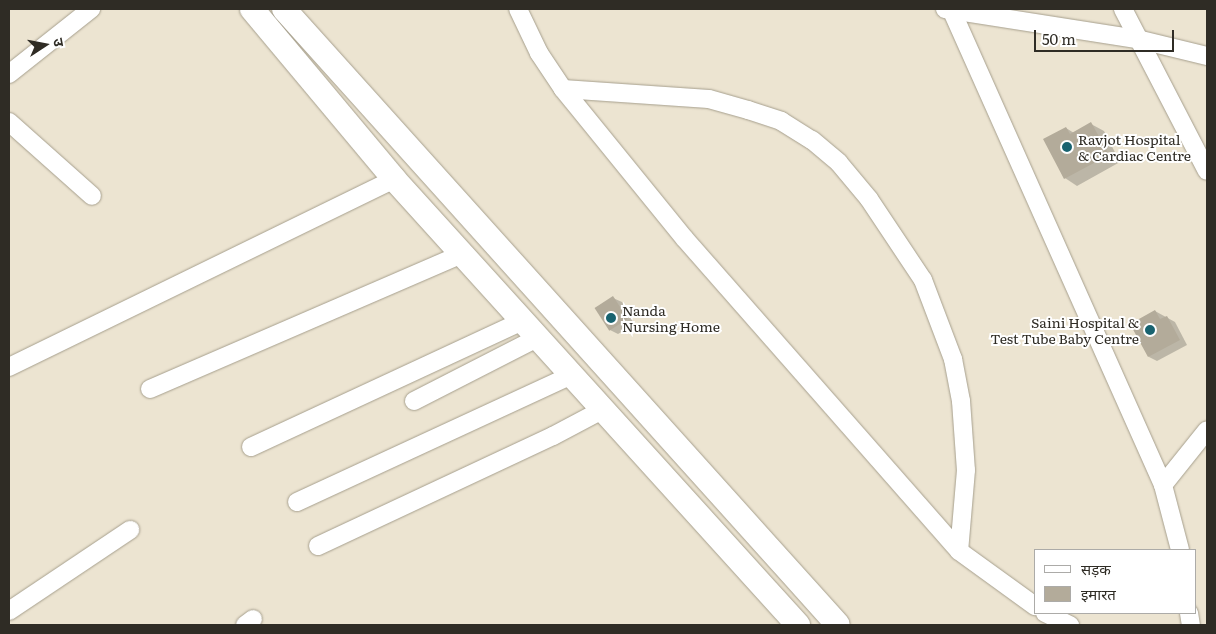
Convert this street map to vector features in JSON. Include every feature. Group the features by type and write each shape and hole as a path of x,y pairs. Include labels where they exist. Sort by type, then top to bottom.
{"main road":[{"path":"252,9 394,179 464,253 602,410 798,625"},
{"path":"284,9 838,625"}],"street":[{"path":"9,74 90,9"},
{"path":"518,9 539,53 563,89 684,239 960,551 1034,605"},
{"path":"949,9 1137,39 1207,56"},
{"path":"949,9 1163,485 1180,549"},
{"path":"1123,9 1207,171"},
{"path":"563,89 709,100 748,110 782,121 812,140 839,163 869,199 923,280 953,359 961,401 966,470 960,551"},
{"path":"9,122 92,196"},
{"path":"9,367 394,179"},
{"path":"150,389 464,253"},
{"path":"251,447 524,320"},
{"path":"414,401 539,337"},
{"path":"297,502 572,375"},
{"path":"318,546 553,436 602,410"},
{"path":"1163,485 1207,430"},
{"path":"9,611 130,530"},
{"path":"1046,614 1070,625"}],"building":[{"path":"1091,122 1109,155 1064,179 1043,139 1066,127 1070,134"},
{"path":"613,296 628,319 609,331 595,308"},
{"path":"1155,310 1160,319 1167,316 1180,340 1148,357 1130,324"}],"place":[{"name":"Ravjot Hospital & Cardiac Centre","path":"1067,147"},
{"name":"Nanda Nursing Home","path":"611,318"},
{"name":"Saini Hospital & Test Tube Baby Centre","path":"1150,330"}]}
